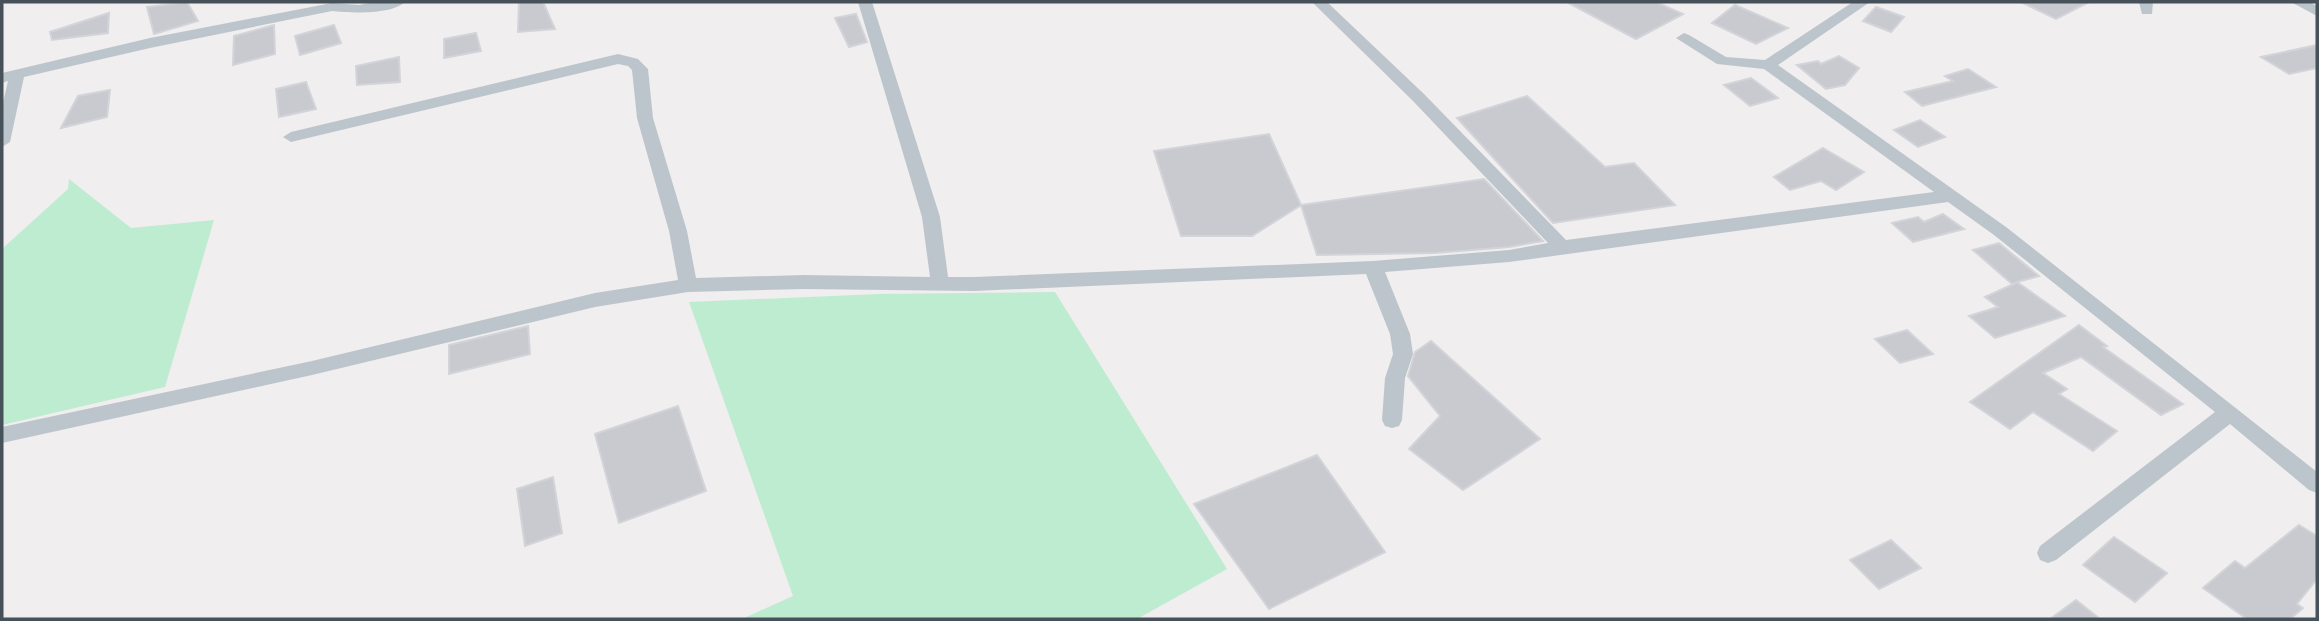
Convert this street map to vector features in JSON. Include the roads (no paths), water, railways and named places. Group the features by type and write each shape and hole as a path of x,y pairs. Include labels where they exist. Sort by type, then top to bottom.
{"street":[{"path":"2,142 9,76 150,43 332,7 359,9 398,2"},
{"path":"864,2 931,217 940,284"},
{"path":"1319,2 1418,97 1562,247"},
{"path":"1768,65 1863,2"},
{"path":"2298,2 2317,12"},
{"path":"1684,38 1722,61 1768,65 2000,231 2317,484"},
{"path":"291,137 581,68 618,60 633,62 640,69 645,118 678,231 688,285"},
{"path":"2,435 312,368 594,300 688,285 804,282 940,284 1373,267 1495,257 1950,196"},
{"path":"1373,267 1400,334 1403,354 1395,378 1392,420"},
{"path":"2048,553 2230,412"}]}
